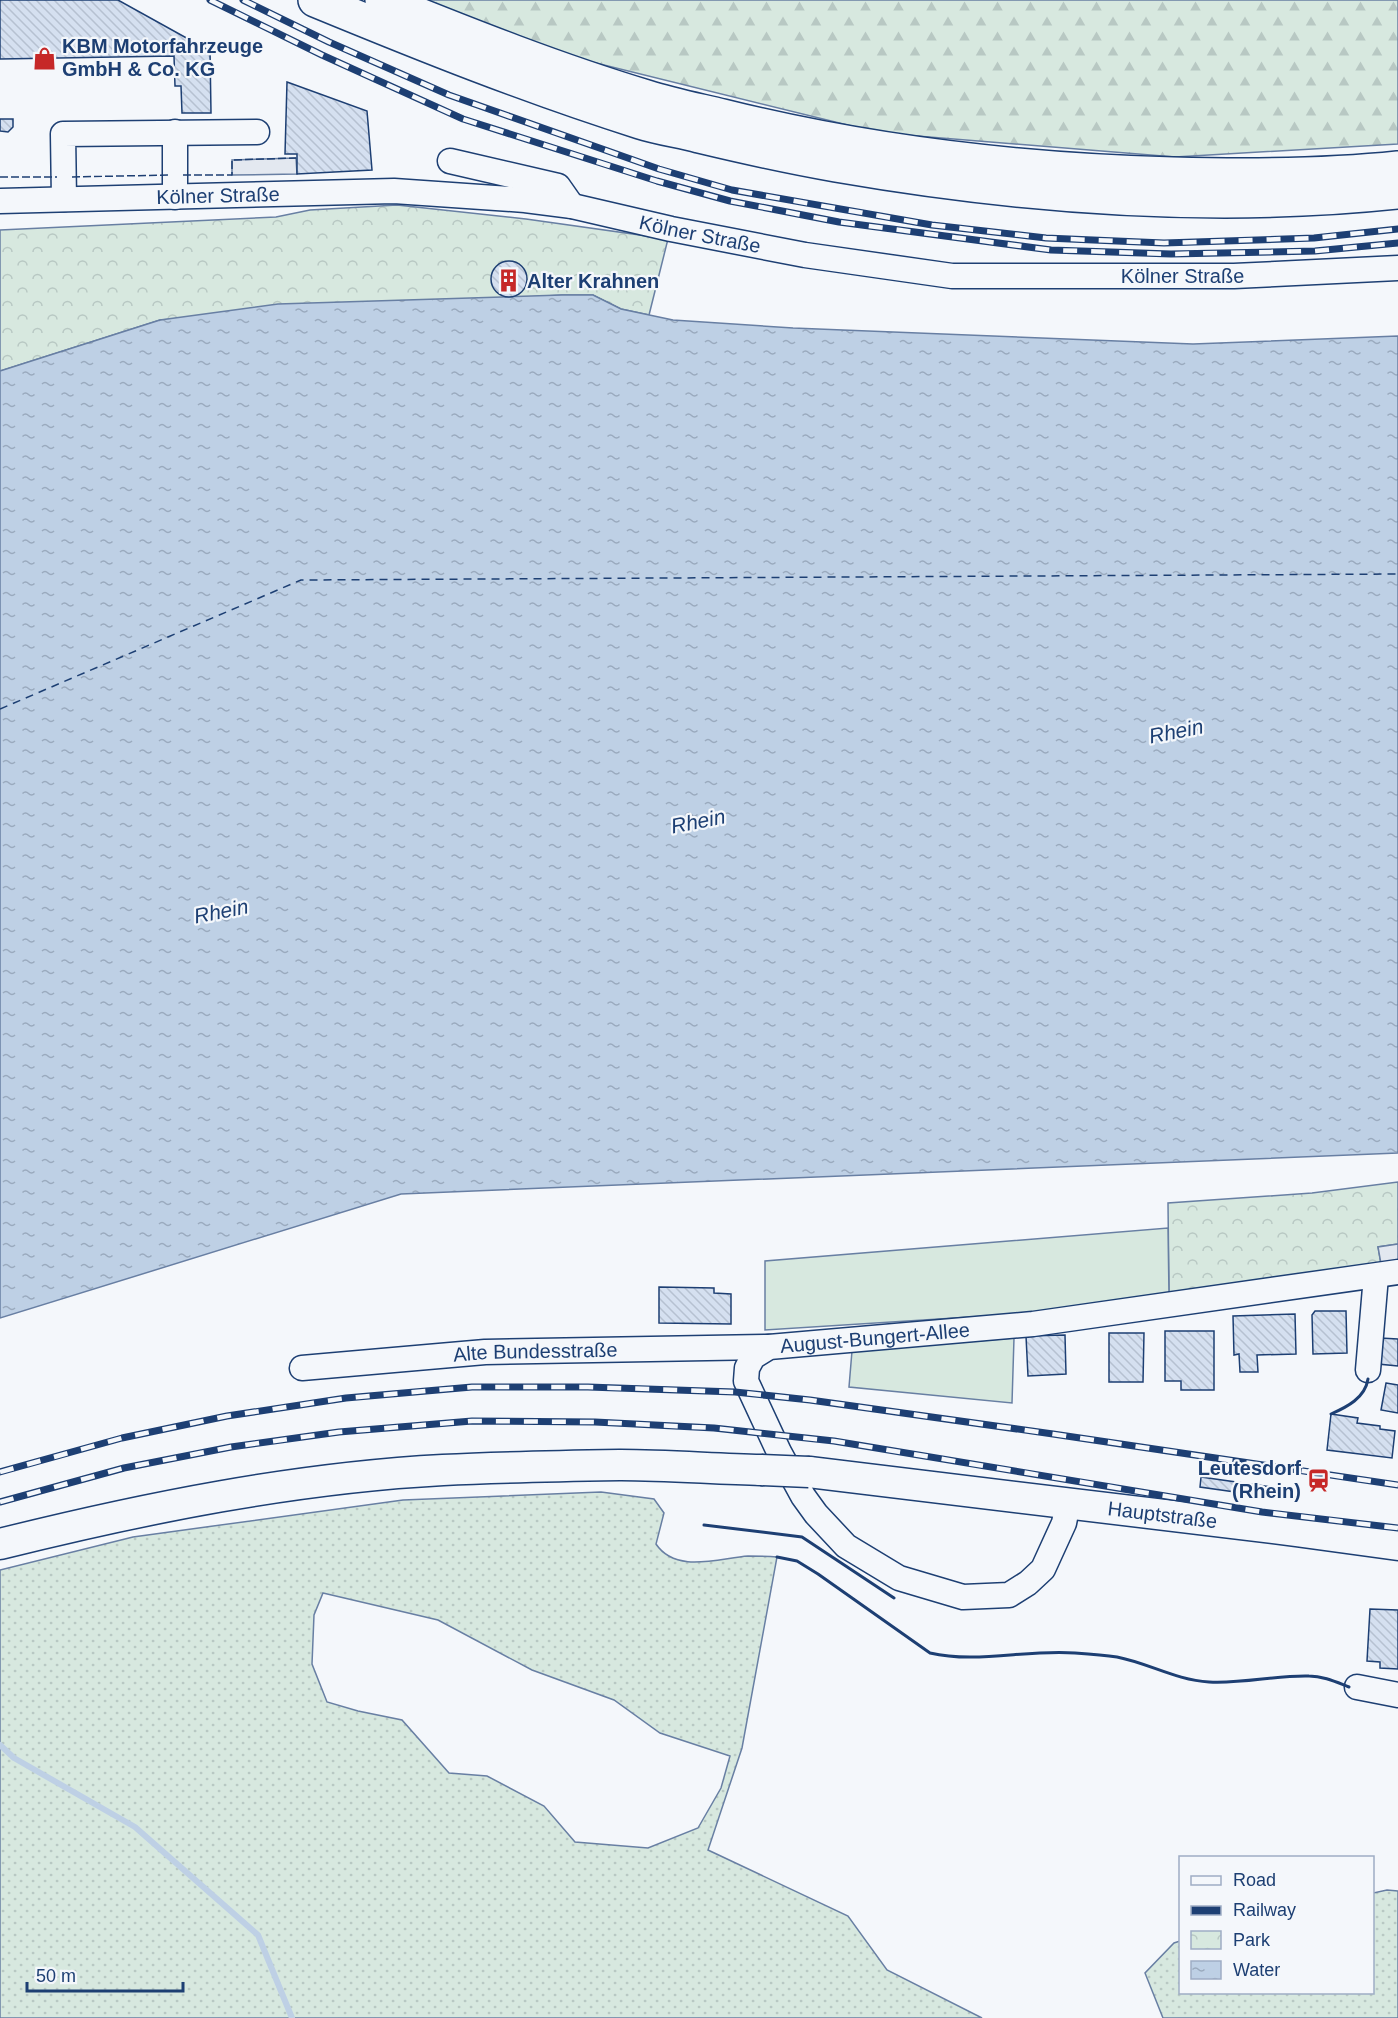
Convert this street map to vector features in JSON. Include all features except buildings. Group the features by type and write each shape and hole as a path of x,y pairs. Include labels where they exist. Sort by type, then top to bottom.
{"highway":[{"path":"315,0 543,90 643,123 778,154 910,178 1020,191 1128,200 1354,197 1398,192"},
{"path":"382,0 548,64 649,98 782,131 908,153 1022,166 1124,172 1227,175 1358,172 1398,168"}],"main road":[{"name":"Hauptstraße","path":"0,1544 143,1511 228,1495 367,1477 442,1470 622,1465 809,1472 1398,1545"}],"street":[{"path":"175,132 175,197"},
{"path":"64,199 63,134 257,132"},
{"path":"450,161 558,186 572,206"},
{"name":"Kölner Straße","path":"0,201 394,190 572,206 671,229 806,255 952,276 1233,276 1398,268"},
{"path":"1368,1370 1387,1274"},
{"name":"August-Bungert-Allee","path":"1068,1503 1064,1523 1043,1569 1028,1583 1009,1595 963,1597 900,1578 846,1546 816,1514 803,1496 779,1452 746,1381 747,1368 753,1358 769,1347 1034,1324 1387,1274"},
{"name":"Alte Bundesstraße","path":"302,1368 485,1352 769,1347"},
{"path":"1357,1687 1398,1695"}],"green space":[{"path":"420,0 1398,0 1398,144 1175,157 880,133 531,47"},
{"path":"397,205 526,219 668,239 649,315 621,309 593,295 562,295 160,320 0,371 0,230 276,217 310,210"},
{"path":"1398,1182 1398,1244 1378,1247 1381,1264 1169,1294 1168,1203 1312,1193"},
{"path":"1168,1228 1169,1294 1034,1313 765,1330 765,1261"},
{"path":"1014,1338 1012,1403 849,1387 852,1351"},
{"path":"601,1492 654,1499 664,1513 656,1544 675,1559 699,1562 748,1556 777,1557 742,1748 708,1850 848,1916 887,1970 982,2018 0,2018 0,1570 133,1537 403,1500","holes":["323,1593 438,1620 532,1670 614,1700 660,1733 730,1756 721,1788 698,1828 648,1848 575,1842 544,1806 487,1776 449,1773 402,1720 327,1702 312,1664 314,1615"]},
{"path":"1387,1890 1398,1891 1398,2018 1163,2018 1145,1973 1174,1943 1179,1941 1179,1994 1374,1994 1374,1893"}],"shaded area":[{"path":"296,158 297,174 232,175 232,160"},
{"path":"1398,1244 1398,1272 1383,1275 1378,1247"}],"water":[{"name":"Rhein","path":"593,295 621,309 673,320 793,328 1193,344 1398,336 1398,1153 401,1194 0,1318 0,371 160,320 278,304"}],"waterway":[{"path":"0,1745 14,1758 135,1827 258,1935 292,2018"}],"ferry route":[{"path":"0,709 301,580 1398,574"}],"railway":[{"path":"210,0 322,55 463,119 657,181 730,201 839,222 1051,250 1171,254 1315,251 1398,243"},
{"path":"243,0 329,42 449,95 659,169 732,190 932,225 1046,238 1164,243 1314,238 1398,229"},
{"path":"0,1472 122,1438 227,1416 346,1398 472,1387 588,1387 735,1392 810,1400 1398,1485"},
{"path":"0,1502 124,1468 231,1447 339,1432 472,1421 595,1422 714,1428 834,1441 1262,1512 1398,1528"}],"fence":[{"path":"183,175 232,175 232,160 296,158"},
{"path":"72,177 168,175"},
{"path":"0,177 57,177"}],"wall":[{"path":"1331,1414 1359,1397 1368,1379"},
{"path":"704,1525 802,1537 894,1598"},
{"path":"777,1557 797,1561 818,1574 930,1653 966,1657 1057,1652 1091,1654 1117,1657 1197,1681 1234,1682 1314,1676 1349,1687"}],"place":[{"name":"KBM Motorfahrzeuge GmbH & Co. KG","path":"44,58"},
{"name":"Alter Krahnen","path":"509,281"},
{"name":"Leutesdorf (Rhein)","path":"1319,1480"}]}
